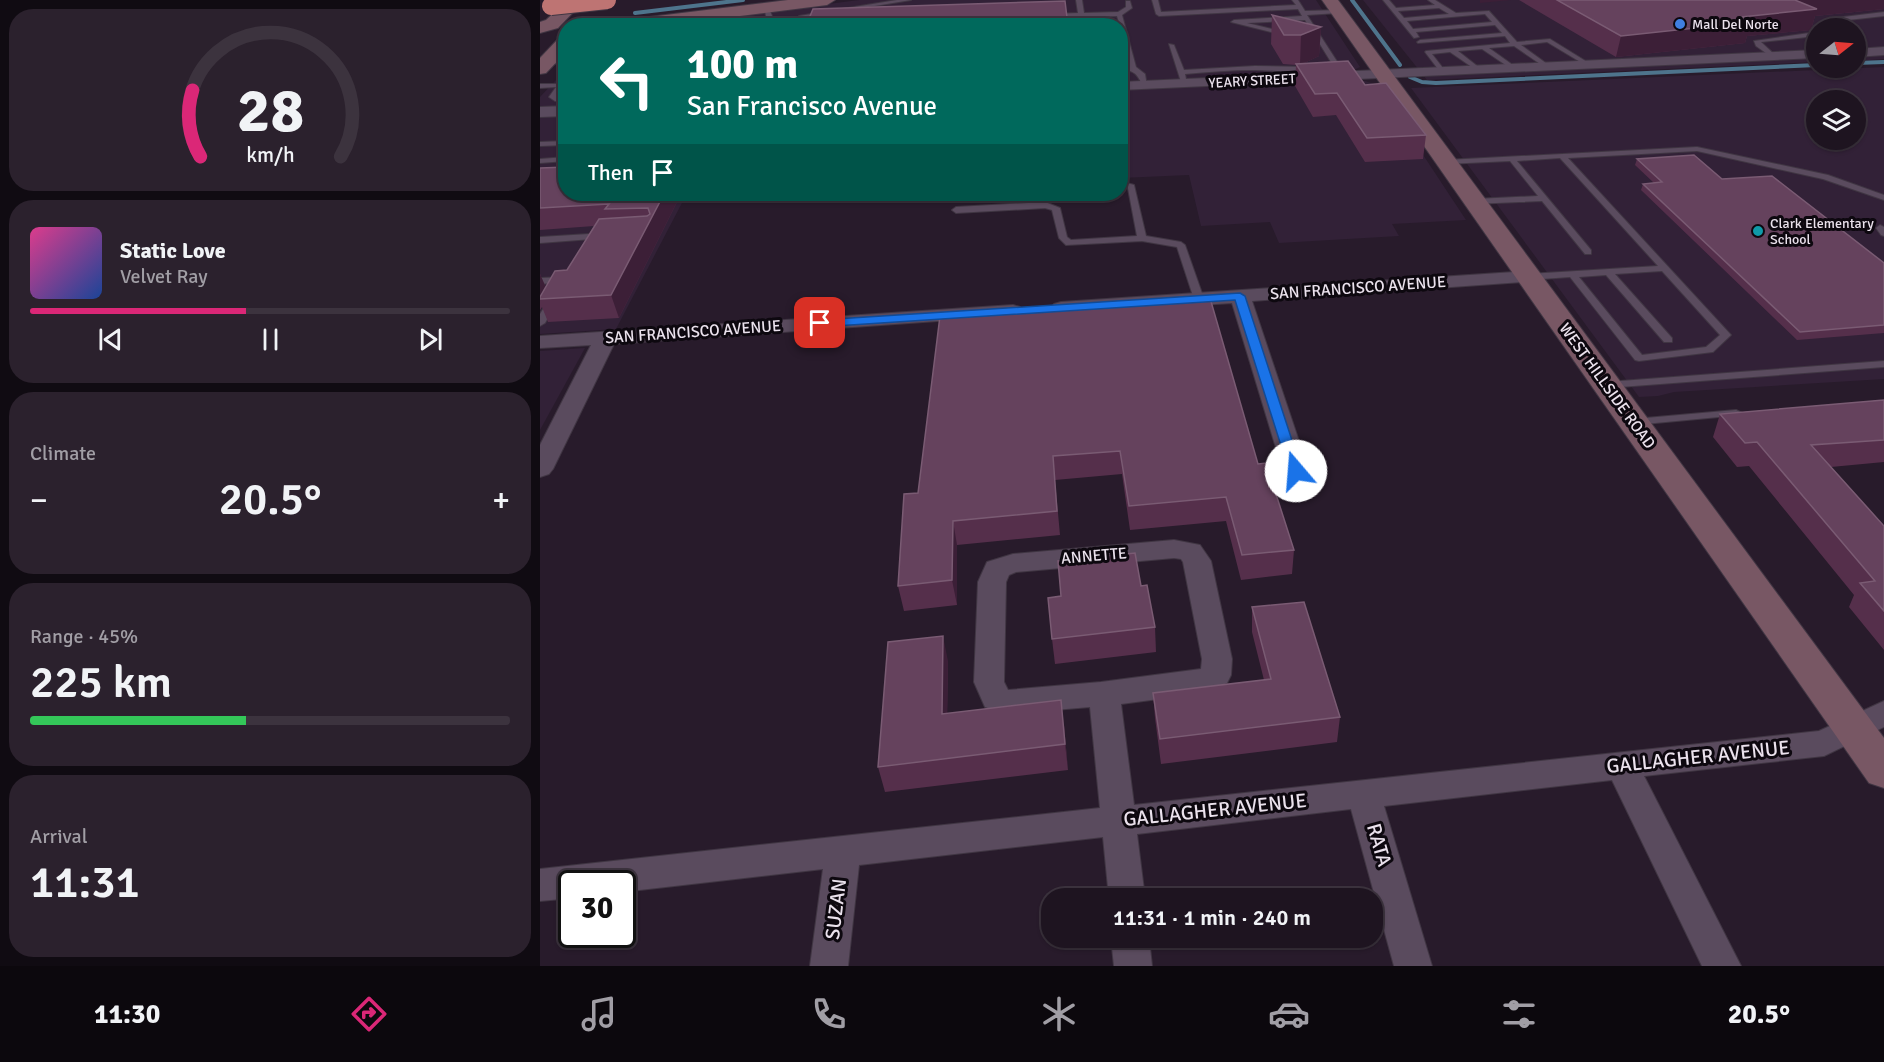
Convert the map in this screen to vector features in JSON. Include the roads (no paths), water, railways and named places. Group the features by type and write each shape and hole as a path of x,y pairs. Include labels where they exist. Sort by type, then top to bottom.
{"highway":[{"path":"551,6 607,0"}],"street":[{"path":"558,18 577,0"},
{"path":"721,18 766,8 801,10 827,0"},
{"path":"589,11 604,10 619,4 622,15 626,18"},
{"name":"WEST HILLSIDE ROAD","path":"1334,5 1884,771"},
{"path":"540,28 552,24 558,18"},
{"path":"540,34 558,33"},
{"path":"540,40 554,45 551,59"},
{"path":"1866,52 1884,51"},
{"name":"YEARY STREET","path":"1128,86 1183,78 1383,75 1806,54"},
{"path":"540,112 558,111"},
{"name":"SAN FRANCISCO AVENUE","path":"540,342 1528,277"},
{"path":"1240,296 1296,471"},
{"path":"540,469 606,337"},
{"name":"ANNETTE","path":"1174,549 1190,551 1197,561 1217,658 1216,675 1188,683 1104,694 1006,702 996,699 989,682 992,582 998,569 1013,563 1174,549"},
{"path":"1104,694 1126,888"},
{"name":"GALLAGHER AVENUE","path":"540,885 1824,743 1884,713"},
{"path":"1621,765 1722,966"},
{"name":"RATA","path":"1364,794 1413,966"},
{"name":"SUZAN","path":"829,966 843,852"},
{"path":"1131,948 1133,966"}],"lane":[{"path":"800,18 801,10 908,0"},
{"path":"1079,0 1082,18"},
{"path":"1155,0 1159,14 1218,11 1303,13"},
{"path":"1171,45 1183,78 1267,68 1300,70 1326,67 1335,63 1295,0"},
{"path":"1386,0 1443,72"},
{"path":"1431,0 1455,15"},
{"path":"1046,16 1119,14 1129,8 1128,2"},
{"path":"1213,2 1218,11"},
{"path":"1300,37 1234,21 1303,13 1334,5"},
{"path":"1394,10 1440,6"},
{"path":"766,8 770,18"},
{"path":"1402,20 1487,12 1515,44 1548,67"},
{"path":"1119,14 1120,18"},
{"path":"1846,18 1884,14"},
{"path":"1411,31 1497,23"},
{"path":"1420,42 1506,34"},
{"path":"1773,56 1758,45 1757,41 1806,35"},
{"path":"1311,40 1322,42"},
{"path":"1428,52 1548,40 1589,65"},
{"path":"1483,47 1515,69"},
{"path":"1128,49 1133,68"},
{"path":"1452,50 1479,70"},
{"path":"1128,68 1133,68 1142,74 1145,85"},
{"path":"540,86 558,84"},
{"path":"558,90 552,97 558,100"},
{"path":"540,144 558,143"},
{"path":"1446,162 1688,149 1714,151 1835,180 1884,198"},
{"path":"1562,156 1726,334 1709,350 1639,358 1572,274"},
{"path":"1512,159 1588,252"},
{"path":"540,161 558,160"},
{"path":"1130,185 1142,238"},
{"path":"1474,202 1544,198"},
{"path":"957,210 1045,205 1056,208 1063,238 1070,243 1142,238 1181,245 1199,299"},
{"path":"540,240 591,239"},
{"path":"1528,277 1665,268"},
{"path":"1608,272 1668,340"},
{"path":"540,281 567,275 540,323"},
{"path":"1606,385 1884,364"},
{"path":"1632,422 1747,412"}],"waterway":[{"path":"635,13 743,0"},
{"path":"1352,0 1400,65"},
{"path":"1866,63 1884,62"},
{"path":"1410,77 1422,82 1436,83 1806,65"}],"place":[{"name":"Mall Del Norte","path":"1680,24"},
{"name":"Clark Elementary School","path":"1758,231"}]}
